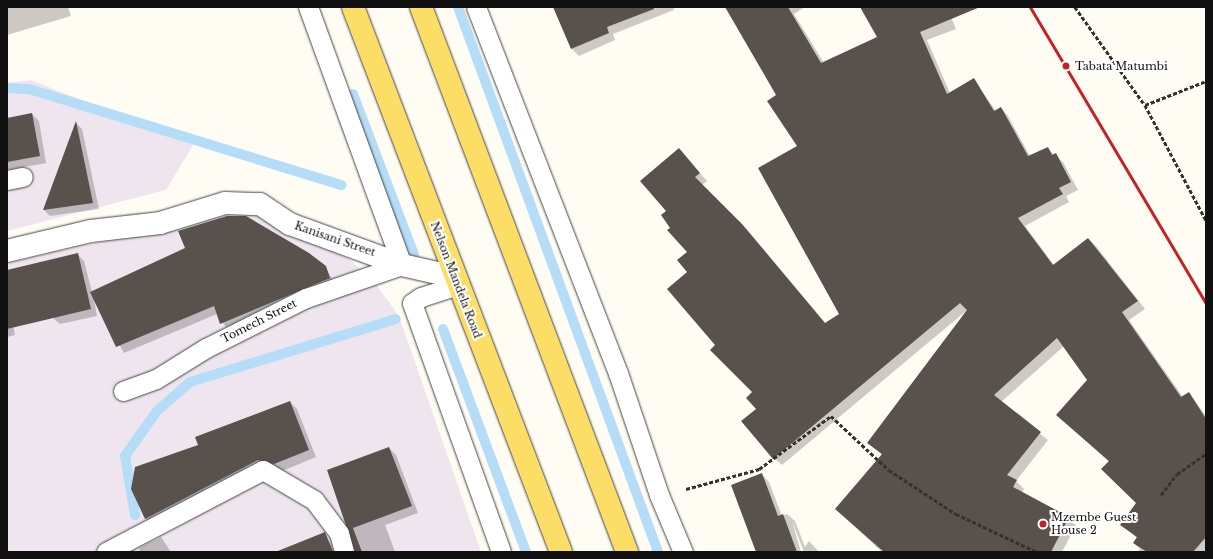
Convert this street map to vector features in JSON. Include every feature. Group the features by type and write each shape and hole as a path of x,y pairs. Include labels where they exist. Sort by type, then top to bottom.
{"main road":[{"name":"Nelson Mandela Road","path":"353,7 456,281 561,552"},
{"path":"421,7 627,552"}],"street":[{"name":"Kanisani Street","path":"7,251 90,231 160,223 225,203 260,204 290,224 402,265 456,281"}],"lane":[{"path":"308,7 402,265"},
{"path":"476,7 618,372 659,495 683,552"},
{"name":"Tomech Street","path":"123,391 156,379 206,348 306,298 402,265"},
{"path":"456,281 420,297 412,303 501,552"},
{"path":"106,552 263,470 314,500 339,533 344,552"}],"path":[{"path":"1075,7 1145,105 1206,220"},
{"path":"1145,105 1206,81"},
{"path":"659,495 759,469 831,416 889,470 956,514 1037,552"},
{"path":"1161,495 1177,474 1206,454"}],"shaded area":[{"path":"31,80 193,145 166,190 7,231 7,83"},
{"path":"243,208 348,258 375,283 399,316 481,552 7,552 7,263"}],"building":[{"path":"553,7 654,7 654,9 607,27 609,33 571,49"},
{"path":"725,7 788,7 821,63 877,37 860,7 980,7 920,32 947,94 974,78 994,111 1001,107 1028,156 1048,147 1052,155 1056,153 1071,182 1059,188 1063,194 1018,218 1053,265 1088,238 1138,301 1122,312 1181,397 1189,392 1206,419 1206,537 1193,552 1147,552 1133,543 1137,537 1120,525 1136,503 1101,469 1109,461 1056,415 1087,380 1057,338 994,395 1041,432 1007,475 1017,480 1013,487 1069,517 1051,552 884,552 835,509 882,454 867,443 967,310 960,303 773,459 741,421 756,409 746,398 752,392 710,350 715,345 667,289 687,272 677,260 687,252 667,230 670,228 661,215 666,211 640,181 679,148 700,173 695,177 742,224 825,323 839,314 758,168 797,146 767,101 776,95"},
{"path":"32,113 40,156 7,162 7,118"},
{"path":"76,121 93,203 43,210"},
{"path":"227,216 246,216 309,253 326,266 330,278 220,324 214,306 116,347 90,292 185,248 178,231"},
{"path":"78,253 91,309 7,329 7,270"},
{"path":"290,401 309,450 274,464 258,460 145,519 131,489 135,467 198,445 195,437"},
{"path":"389,447 412,506 353,528 362,552 355,552 327,470"},
{"path":"762,473 778,516 783,514 797,552 756,552 731,485"},
{"path":"325,532 333,552 278,552 278,551"}],"waterway":[{"path":"458,7 658,552"},
{"path":"7,88 29,89 342,185"},
{"path":"353,94 414,255"},
{"path":"135,515 125,456 157,411 190,382 396,319"},
{"path":"443,329 526,552"}],"railway":[{"path":"1030,7 1206,304"}],"place":[{"name":"Tabata Matumbi","path":"1066,66"},
{"name":"Mzembe Guest House 2","path":"1043,524"}]}
